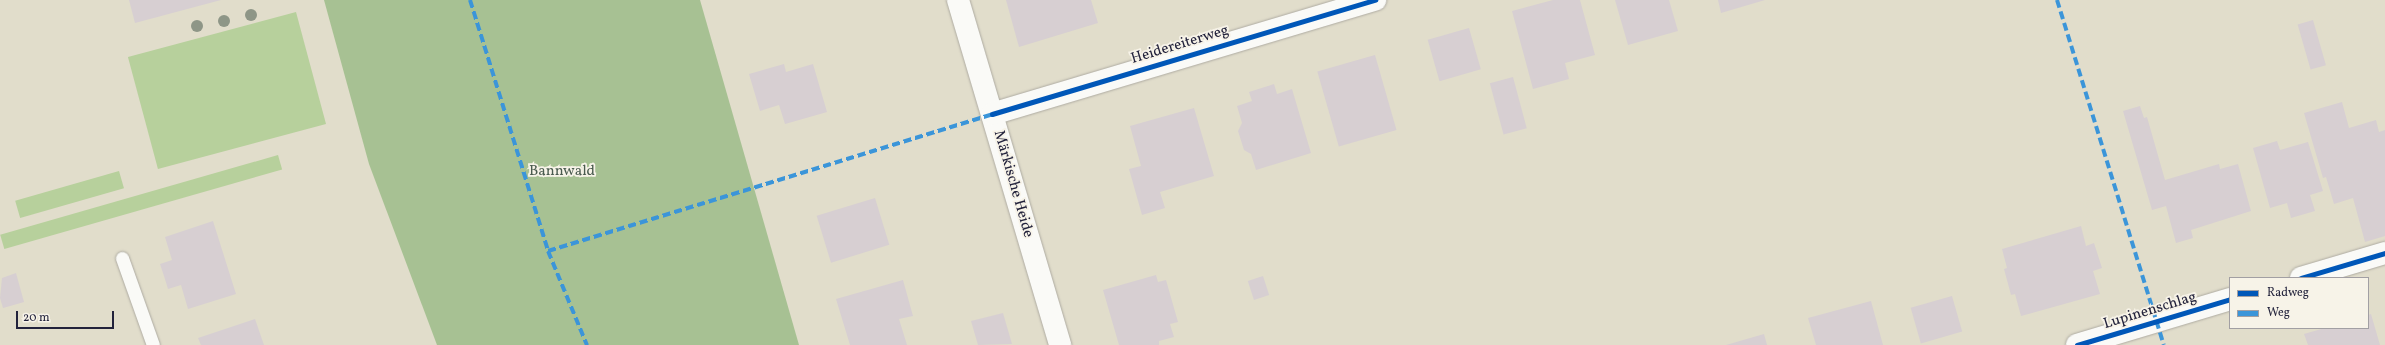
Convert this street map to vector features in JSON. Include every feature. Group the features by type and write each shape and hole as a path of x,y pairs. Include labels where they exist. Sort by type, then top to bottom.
{"street":[{"name":"Märkische Heide","path":"958,0 1060,345"},
{"name":"Heidereiterweg","path":"992,114 1375,0"},
{"path":"2304,277 2385,253"},
{"name":"Lupinenschlag","path":"2077,345 2229,299"}],"lane":[{"path":"122,258 153,345"}],"green space":[{"name":"Bannwald","path":"324,0 700,0 799,345 437,345 369,164"},
{"path":"296,12 326,124 158,169 128,57"},
{"path":"278,155 282,169 4,249 0,235"},
{"path":"119,171 124,188 20,218 15,201"}],"building":[{"path":"129,0 221,0 135,23"},
{"path":"1006,0 1091,0 1098,23 1019,47"},
{"path":"1553,0 1580,0 1595,55 1565,63 1569,79 1533,89 1512,11"},
{"path":"1615,0 1669,0 1678,31 1628,45"},
{"path":"1718,0 1765,0 1721,13"},
{"path":"2313,20 2326,65 2311,70 2298,24"},
{"path":"1469,28 1481,69 1440,81 1428,40"},
{"path":"1375,55 1396,130 1339,147 1317,72"},
{"path":"784,64 786,72 813,64 827,112 785,124 779,105 760,111 749,74"},
{"path":"1513,77 1527,128 1504,134 1490,83"},
{"path":"1274,84 1277,94 1292,89 1311,153 1256,170 1251,154 1244,150 1238,131 1242,123 1237,106 1252,101 1249,92"},
{"path":"2342,102 2349,128 2376,120 2379,132 2385,130 2385,236 2365,242 2353,198 2334,204 2326,177 2323,178 2304,113"},
{"path":"2140,106 2144,118 2147,117 2165,180 2219,164 2220,169 2238,164 2251,211 2191,230 2193,238 2176,243 2166,206 2152,210 2123,111"},
{"path":"1194,108 1214,176 1160,192 1165,208 1142,215 1129,169 1141,166 1130,126"},
{"path":"2277,141 2280,150 2308,142 2323,191 2310,195 2315,211 2291,218 2287,203 2270,208 2253,148"},
{"path":"875,198 889,245 831,263 817,216"},
{"path":"213,221 236,294 188,309 181,285 168,289 160,264 172,260 165,237"},
{"path":"2081,226 2086,246 2094,243 2102,268 2093,271 2100,294 2021,316 2015,294 2011,295 2004,269 2007,268 2002,249"},
{"path":"16,273 24,302 3,308 0,298 2,278"},
{"path":"1156,275 1158,282 1166,280 1178,322 1170,324 1174,337 1159,341 1159,345 1119,345 1103,290"},
{"path":"1263,276 1269,295 1254,300 1248,281"},
{"path":"903,280 913,316 899,319 907,345 850,345 836,299"},
{"path":"1952,296 1962,332 1921,343 1911,308"},
{"path":"1871,301 1883,345 1816,345 1808,318"},
{"path":"1003,313 1012,344 978,345 971,321"},
{"path":"2371,314 2380,345 2308,345 2304,334 2322,329 2369,329 2369,315"},
{"path":"255,319 264,345 201,345 198,338"},
{"path":"1764,334 1767,345 1726,345"}],"marked path":[{"path":"470,0 548,251 587,345"},
{"path":"2057,0 2164,345"},
{"path":"548,251 992,114"}],"cycle path":[{"path":"992,114 1375,0"},
{"path":"2304,277 2385,253"},
{"path":"2077,345 2229,299"}]}
